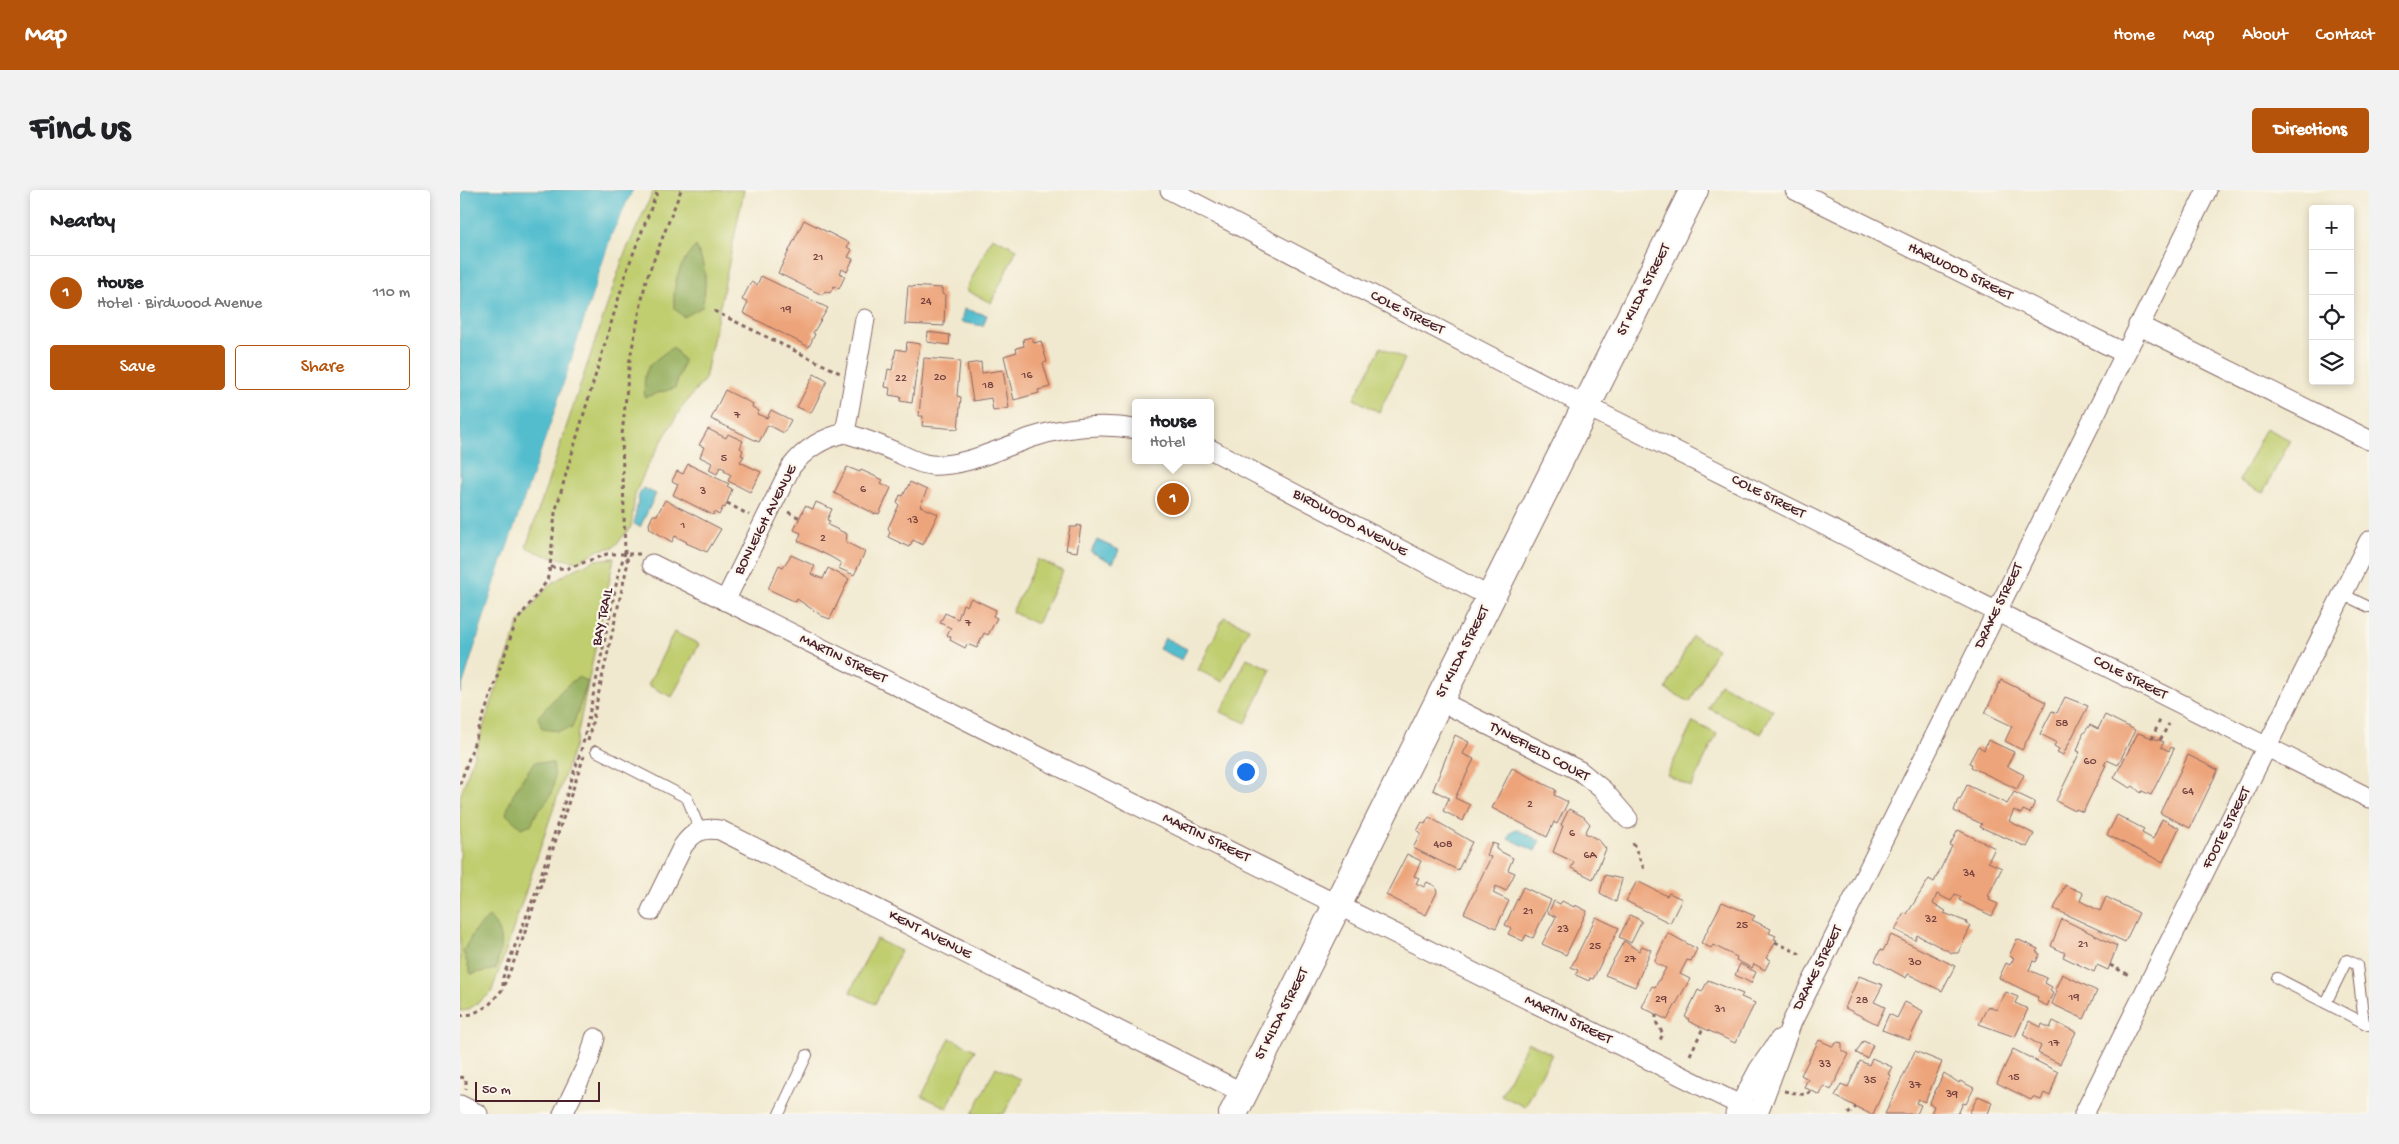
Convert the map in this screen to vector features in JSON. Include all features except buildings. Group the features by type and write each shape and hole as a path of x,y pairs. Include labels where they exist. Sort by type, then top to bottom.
{"main road":[{"name":"ST KILDA STREET","path":"1238,1104 1694,190"}],"street":[{"name":"COLE STREET","path":"1170,190 1586,406 2369,798"},
{"name":"HARWOOD STREET","path":"1795,190 2124,353"},
{"name":"DRAKE STREET","path":"1758,1114 1792,1022 2206,190"},
{"path":"864,319 845,433 883,446 919,463 930,465 951,464 1032,437 1079,427 1118,426 1132,428"},
{"path":"2138,325 2369,440"},
{"name":"BONLEIGH AVENUE","path":"725,601 791,467 802,453 816,443 845,433"},
{"name":"BIRDWOOD AVENUE","path":"1214,451 1490,597"},
{"name":"FOOTE STREET","path":"2084,1114 2369,541"},
{"name":"MARTIN STREET","path":"652,564 1338,904 1737,1109 1758,1114"},
{"name":"TYNEFIELD COURT","path":"1438,700 1580,771 1604,790 1628,819"},
{"path":"652,911 683,846 690,836 700,830"},
{"name":"KENT AVENUE","path":"700,830 720,830 1238,1104"},
{"name":"DRAKE STREET","path":"1737,1109 1758,1069 1792,1022"},
{"path":"563,1114 589,1060 595,1038"},
{"path":"460,1105 478,1114"}],"lane":[{"path":"2342,594 2369,607"},
{"path":"596,751 687,798 700,830"},
{"path":"2326,1003 2347,960 2357,966 2366,1024"},
{"path":"2277,978 2366,1024"},
{"path":"779,1114 807,1055"}],"path":[{"path":"460,784 516,622 547,581 555,513 570,460 628,267 658,190"},
{"path":"460,1016 472,1014 488,1006 502,990 504,977 536,894 583,744 619,571 626,553 622,435 630,358 646,280 681,190"},
{"path":"714,311 854,380"},
{"path":"727,503 763,521"},
{"path":"550,567 566,569 607,554 626,553"},
{"path":"2152,739 2160,720"},
{"path":"2160,740 2169,724"},
{"path":"1633,843 1644,869"},
{"path":"1775,942 1800,954"},
{"path":"2110,966 2129,975"},
{"path":"1656,1014 1656,1022 1663,1034 1660,1040"},
{"path":"1690,1054 1703,1028"},
{"path":"1783,1091 1806,1095 1812,1090"},
{"path":"1848,1114 1856,1107"}],"green space":[{"path":"654,190 744,190 705,379 680,410 648,465 635,494 631,527 614,547 599,550 577,562 544,555 526,547 624,255"},
{"path":"992,237 1017,249 991,303 966,290"},
{"path":"696,246 704,269 704,298 702,307 684,317 674,308 674,290 681,267"},
{"path":"673,347 684,361 675,388 645,397 646,372 653,362"},
{"path":"1381,347 1405,359 1379,412 1354,399"},
{"path":"2266,428 2290,440 2263,493 2239,481"},
{"path":"614,558 576,741 501,965 491,993 468,1010 460,1011 460,797 485,722 519,623 548,586 571,571 595,560"},
{"path":"1038,559 1063,571 1037,624 1012,612"},
{"path":"1224,617 1249,628 1223,682 1198,670"},
{"path":"674,632 699,644 672,697 648,685"},
{"path":"1692,636 1717,649 1690,702 1666,689"},
{"path":"1247,658 1271,669 1246,723 1221,712"},
{"path":"578,677 588,682 572,728 558,731 542,729 538,717 564,688"},
{"path":"1720,684 1773,710 1761,734 1708,708"},
{"path":"1693,722 1717,734 1691,787 1667,775"},
{"path":"535,762 553,763 553,785 549,798 537,812 532,824 521,828 506,814 518,786"},
{"path":"489,917 500,935 496,969 471,974 463,951 475,930"},
{"path":"876,939 901,951 875,1004 850,992"},
{"path":"950,1038 975,1050 947,1108 922,1096"},
{"path":"1528,1042 1552,1054 1525,1107 1501,1095"},
{"path":"996,1067 1021,1080 1004,1114 972,1114"}],"water":[{"path":"460,190 633,190 612,234 553,417 496,580 460,693"},
{"path":"964,309 987,315 983,326 961,322"},
{"path":"643,488 656,494 640,527 634,524 639,495"},
{"path":"1097,540 1119,550 1113,563 1091,552"},
{"path":"1165,638 1187,649 1182,660 1159,649"},
{"path":"1516,829 1540,841 1535,851 1508,838 1511,832"}],"pier":[{"path":"633,190 635,191 614,235 556,418 460,695 496,580 553,417 612,234"}],"place":[{"name":"House","path":"1173,499"}]}
